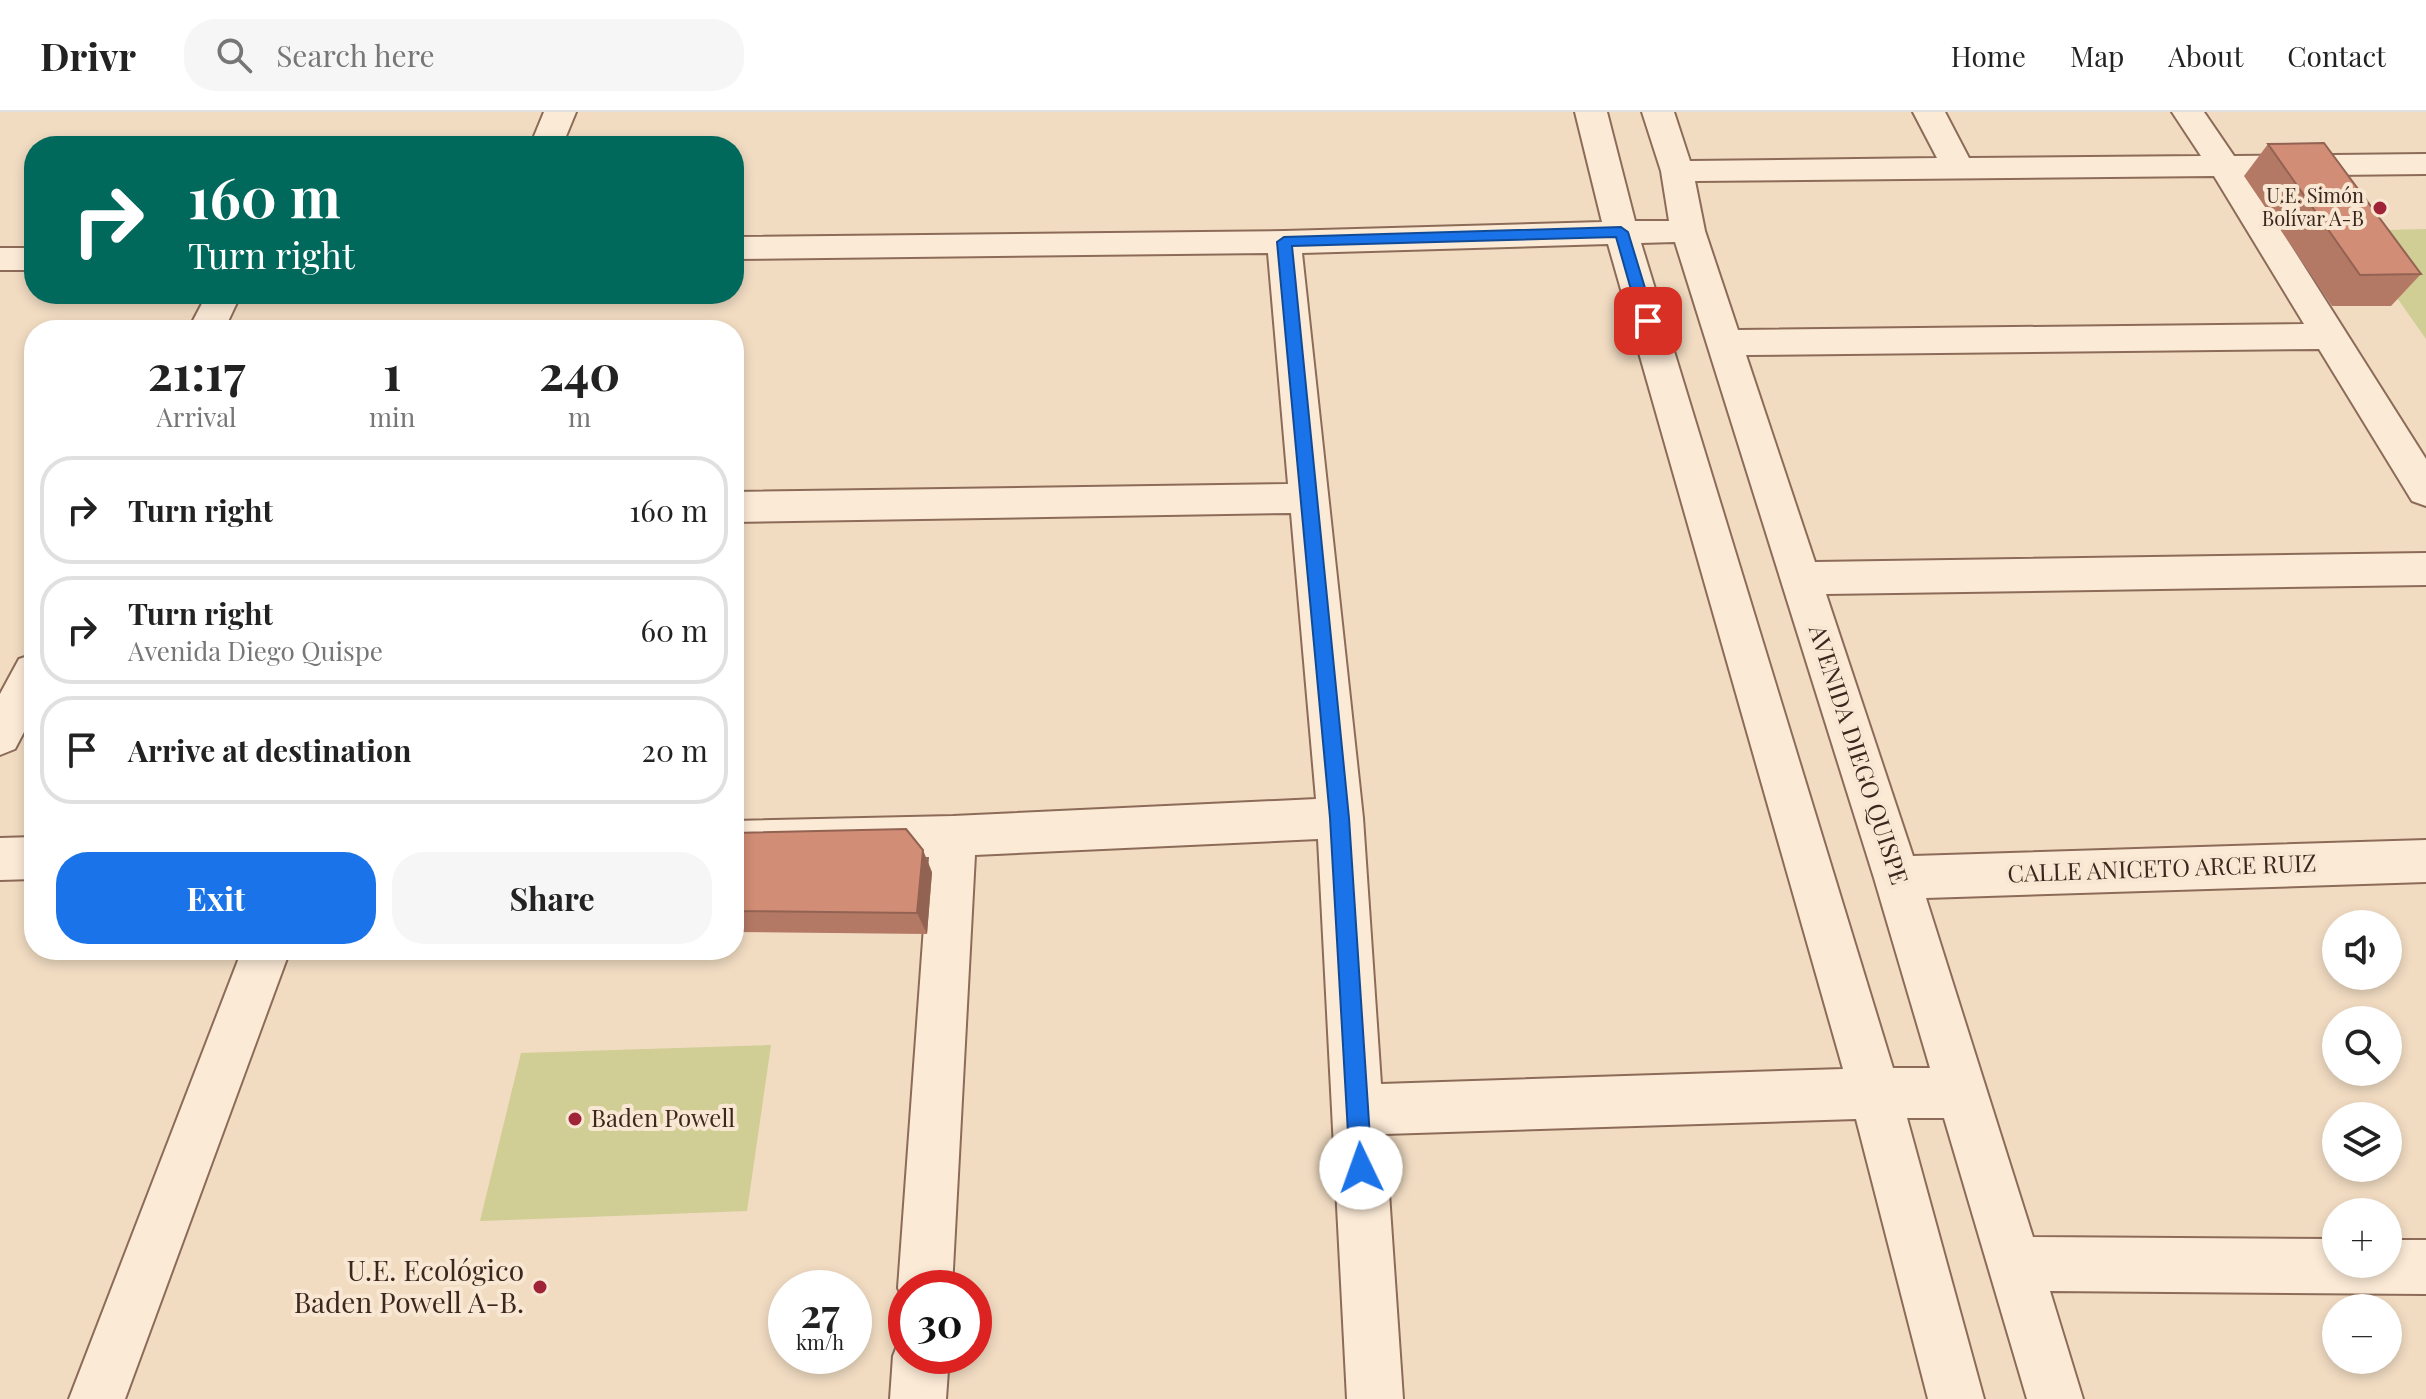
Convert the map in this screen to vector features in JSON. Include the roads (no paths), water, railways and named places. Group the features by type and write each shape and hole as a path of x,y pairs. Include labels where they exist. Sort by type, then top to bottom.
{"street":[{"path":"550,136 560,112"},
{"path":"1591,112 1621,232 1875,1093 1956,1399"},
{"name":"AVENIDA DIEGO QUISPE","path":"1658,112 1677,171 1688,231 1727,343 1897,878 2055,1399"},
{"path":"1929,112 1957,167"},
{"path":"2188,112 2426,491"},
{"path":"1677,171 2426,164"},
{"path":"744,248 1284,242 1688,231"},
{"path":"1284,242 1340,818 1375,1399"},
{"path":"0,259 24,259"},
{"path":"1727,343 2330,336"},
{"path":"744,507 1308,498"},
{"path":"1802,578 2426,569"},
{"path":"0,736 24,690"},
{"path":"744,841 953,836 1340,818"},
{"path":"926,1270 953,836"},
{"path":"0,859 24,858"},
{"name":"CALLE ANICETO ARCE RUIZ","path":"1897,878 2426,861"},
{"path":"97,1399 262,960"},
{"path":"1358,1110 1875,1093 1962,1093"},
{"path":"2013,1264 2426,1267"},
{"path":"918,1399 920,1374"}],"place":[{"name":"U.E. Simón Bolívar A-B","path":"2380,208"},
{"name":"Baden Powell","path":"575,1119"},
{"name":"U.E. Ecológico Baden Powell A-B.","path":"540,1287"}]}
